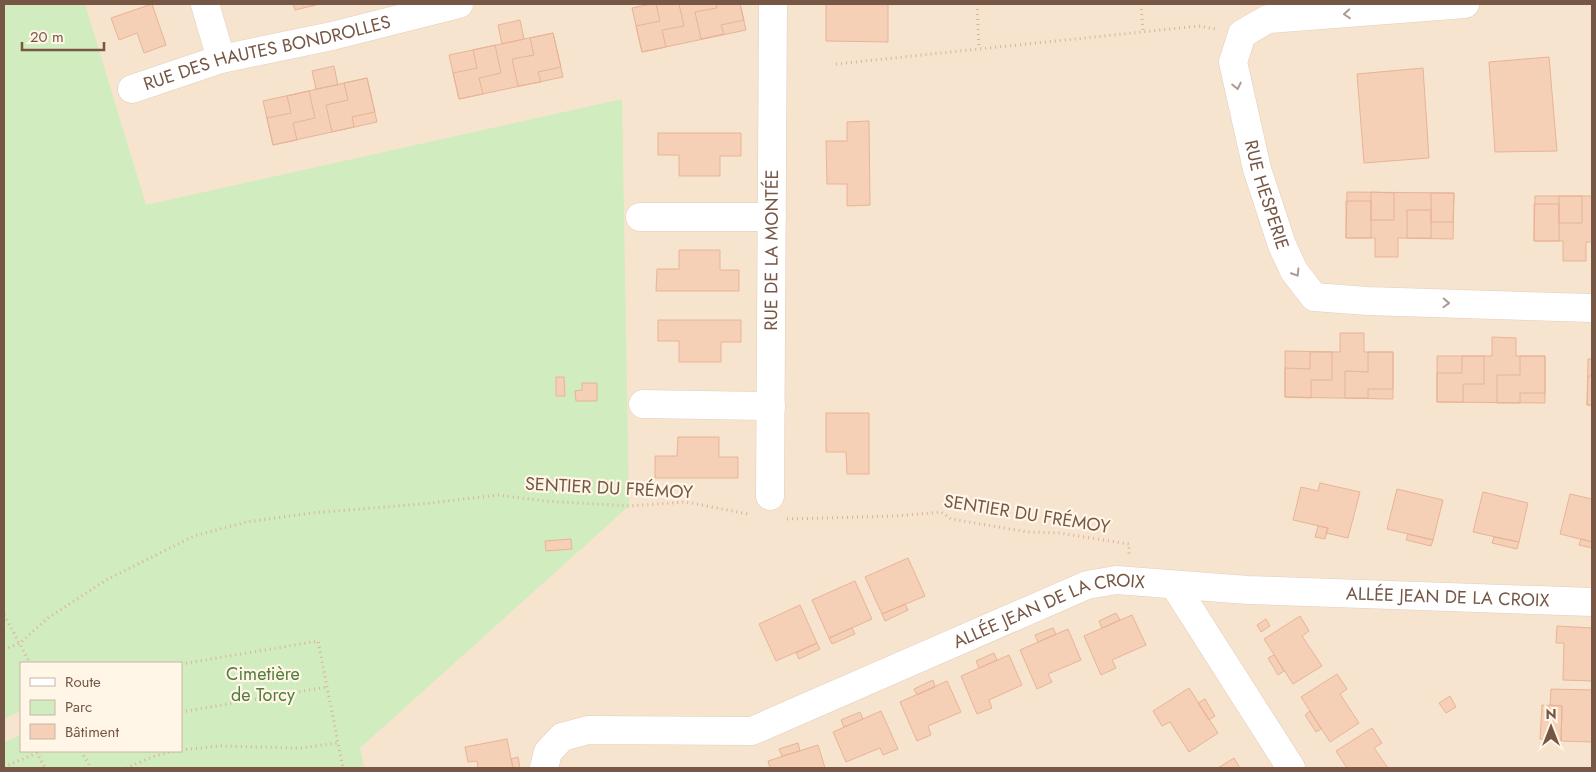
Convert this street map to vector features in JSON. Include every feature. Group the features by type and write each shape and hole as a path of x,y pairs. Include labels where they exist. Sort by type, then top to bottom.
{"street":[{"path":"205,4 221,59"},
{"name":"RUE DES HAUTES BONDROLLES","path":"132,89 221,59 332,36 459,4"},
{"name":"RUE DE LA MONTÉE","path":"769,510 773,4"},
{"path":"1242,34 1268,19 1465,4"},
{"name":"RUE HESPERIE","path":"1242,34 1233,62 1257,169 1282,245 1294,271 1314,298 1592,308"},
{"path":"640,217 772,217"},
{"path":"643,404 771,406"},
{"name":"ALLÉE JEAN DE LA CROIX","path":"544,768 548,752 562,738 588,730 752,732 1087,584 1116,580 1175,586 1248,590 1592,602"},
{"path":"1175,586 1291,768"}],"path":[{"path":"977,4 979,49"},
{"path":"1142,4 1143,31"},
{"path":"836,64 1199,26 1242,34"},
{"name":"SENTIER DU FRÉMOY","path":"4,650 20,642 48,618 106,580 194,536 246,522 311,513 422,504 498,495 545,501 629,506 686,502 769,510 895,516 941,512 951,519 1028,532 1059,533 1129,544 1127,582"},
{"path":"4,616 30,662"},
{"path":"182,664 318,641 343,768"},
{"path":"182,712 327,687"},
{"path":"182,750 220,746 300,748 338,743"},
{"path":"82,752 92,768"},
{"path":"126,768 170,752"},
{"path":"4,767 37,753 45,768"}],"shaded area":[{"path":"4,4 1592,4 1592,768 4,768"}],"green space":[{"name":"Cimetière de Torcy","path":"4,4 85,4 146,205 622,99 629,506 360,748 364,768 4,768 4,742 20,735 20,752 182,752 182,662 20,662 20,711 4,719"}],"building":[{"path":"152,4 166,45 144,53 137,33 119,40 111,18"},
{"path":"293,4 316,4 316,5 295,10"},
{"path":"651,4 740,4 746,30 642,52 632,8"},
{"path":"656,4 679,4 684,26 662,30 666,47 642,52 636,26 660,21"},
{"path":"716,4 740,4 744,20 721,25 724,34 701,39 695,12 717,8"},
{"path":"826,4 888,4 888,42 826,41"},
{"path":"520,20 524,39 502,44 498,25"},
{"path":"553,33 563,77 459,99 449,55"},
{"path":"553,33 561,67 538,72 541,82 518,86 512,59 534,55 530,38"},
{"path":"495,45 501,73 479,78 483,94 459,99 453,73 477,68 473,50"},
{"path":"1549,57 1557,151 1495,152 1489,62"},
{"path":"334,66 338,85 316,89 312,71"},
{"path":"1423,68 1429,158 1364,163 1357,74"},
{"path":"367,78 375,112 352,117 354,127 332,132 326,105 348,100 344,83"},
{"path":"367,78 377,122 273,145 263,101"},
{"path":"309,91 315,118 293,123 297,140 273,145 267,118 291,113 287,96"},
{"path":"869,121 870,205 847,206 847,184 827,184 826,141 847,141 847,122"},
{"path":"658,133 741,133 741,156 720,156 720,176 679,176 679,155 658,155"},
{"path":"1347,192 1454,193 1453,239 1398,238 1398,257 1375,257 1375,238 1346,238"},
{"path":"1371,192 1394,193 1394,220 1371,220"},
{"path":"1431,193 1454,193 1453,222 1431,222"},
{"path":"1535,196 1592,196 1592,242 1586,242 1586,261 1563,261 1563,241 1534,241"},
{"path":"1559,196 1582,196 1582,223 1559,223"},
{"path":"1346,201 1371,201 1371,238 1346,238"},
{"path":"1534,204 1559,204 1559,241 1534,241"},
{"path":"1407,210 1431,210 1431,238 1407,238"},
{"path":"679,250 720,250 720,270 739,270 739,291 656,291 657,269 679,269"},
{"path":"658,320 741,320 741,342 721,342 721,362 679,362 679,341 658,341"},
{"path":"1340,333 1364,333 1364,352 1393,352 1393,399 1285,397 1285,351 1340,352"},
{"path":"1492,337 1516,338 1516,356 1545,356 1545,403 1437,402 1437,356 1492,356"},
{"path":"1310,352 1332,352 1332,380 1311,380 1311,398 1285,397 1285,368 1310,369"},
{"path":"1368,352 1393,352 1393,389 1368,389 1368,398 1345,398 1345,371 1368,372"},
{"path":"1462,356 1484,356 1484,384 1463,384 1463,402 1437,402 1437,373 1462,373"},
{"path":"1520,356 1545,356 1545,393 1520,393 1520,403 1497,403 1497,375 1520,375"},
{"path":"1588,359 1592,359 1592,405 1587,405"},
{"path":"1588,376 1592,376 1592,405 1587,405"},
{"path":"556,377 564,377 565,396 556,396"},
{"path":"582,383 597,383 597,401 576,401 575,391 582,390"},
{"path":"826,413 869,413 869,474 847,474 846,452 826,452"},
{"path":"678,437 719,437 719,457 738,457 738,478 655,478 655,456 677,456"},
{"path":"1320,483 1360,492 1348,538 1326,533 1328,528 1293,520 1301,487 1318,491"},
{"path":"1397,489 1443,500 1433,540 1387,529"},
{"path":"1483,492 1528,503 1519,542 1473,532"},
{"path":"1570,494 1592,499 1592,542 1560,534"},
{"path":"1318,526 1328,528 1325,539 1315,537"},
{"path":"1408,534 1433,540 1431,546 1406,540"},
{"path":"1494,537 1519,542 1517,549 1492,543"},
{"path":"571,539 572,549 546,551 545,541"},
{"path":"1581,539 1592,542 1592,548 1579,545"},
{"path":"908,558 925,596 882,614 865,577"},
{"path":"855,581 872,619 829,638 812,600"},
{"path":"905,604 908,610 885,621 882,614"},
{"path":"800,605 817,643 776,661 759,624"},
{"path":"1116,613 1120,620 1102,628 1099,621"},
{"path":"1132,615 1146,645 1112,660 1116,668 1101,675 1084,636"},
{"path":"1300,616 1309,631 1302,636 1322,666 1293,684 1264,639"},
{"path":"1266,619 1270,626 1261,632 1257,625"},
{"path":"1557,626 1592,628 1592,681 1563,680 1564,643 1556,643"},
{"path":"852,628 855,634 832,644 829,638"},
{"path":"1053,628 1056,634 1038,642 1035,635"},
{"path":"1068,629 1081,660 1048,674 1052,682 1037,689 1020,650"},
{"path":"817,643 820,649 799,659 796,653"},
{"path":"994,653 997,660 979,668 976,661"},
{"path":"1009,655 1022,685 989,700 992,708 977,714 961,676"},
{"path":"1274,655 1284,671 1278,675 1268,658"},
{"path":"1337,674 1347,689 1340,694 1359,723 1330,742 1301,697"},
{"path":"933,680 935,687 917,695 914,689"},
{"path":"947,681 961,712 928,726 931,735 917,741 900,702"},
{"path":"1189,688 1218,733 1189,752 1170,722 1162,726 1153,711"},
{"path":"1551,689 1592,690 1592,742 1561,741 1562,706 1550,705"},
{"path":"1450,696 1456,707 1446,713 1439,703"},
{"path":"1205,699 1215,716 1209,720 1198,703"},
{"path":"1542,705 1562,706 1561,740 1540,739"},
{"path":"881,711 898,749 883,755 880,748 846,762 833,732"},
{"path":"1310,711 1321,729 1316,732 1305,715"},
{"path":"860,712 863,719 844,727 841,720"},
{"path":"1372,728 1382,743 1374,748 1388,768 1347,768 1336,751"},
{"path":"507,739 513,768 478,768 477,761 468,762 465,747"},
{"path":"798,743 800,751 782,756 779,749"},
{"path":"818,745 825,768 770,768 768,761"},
{"path":"518,757 520,768 513,768 511,759"},
{"path":"1234,758 1240,768 1218,768"}]}
